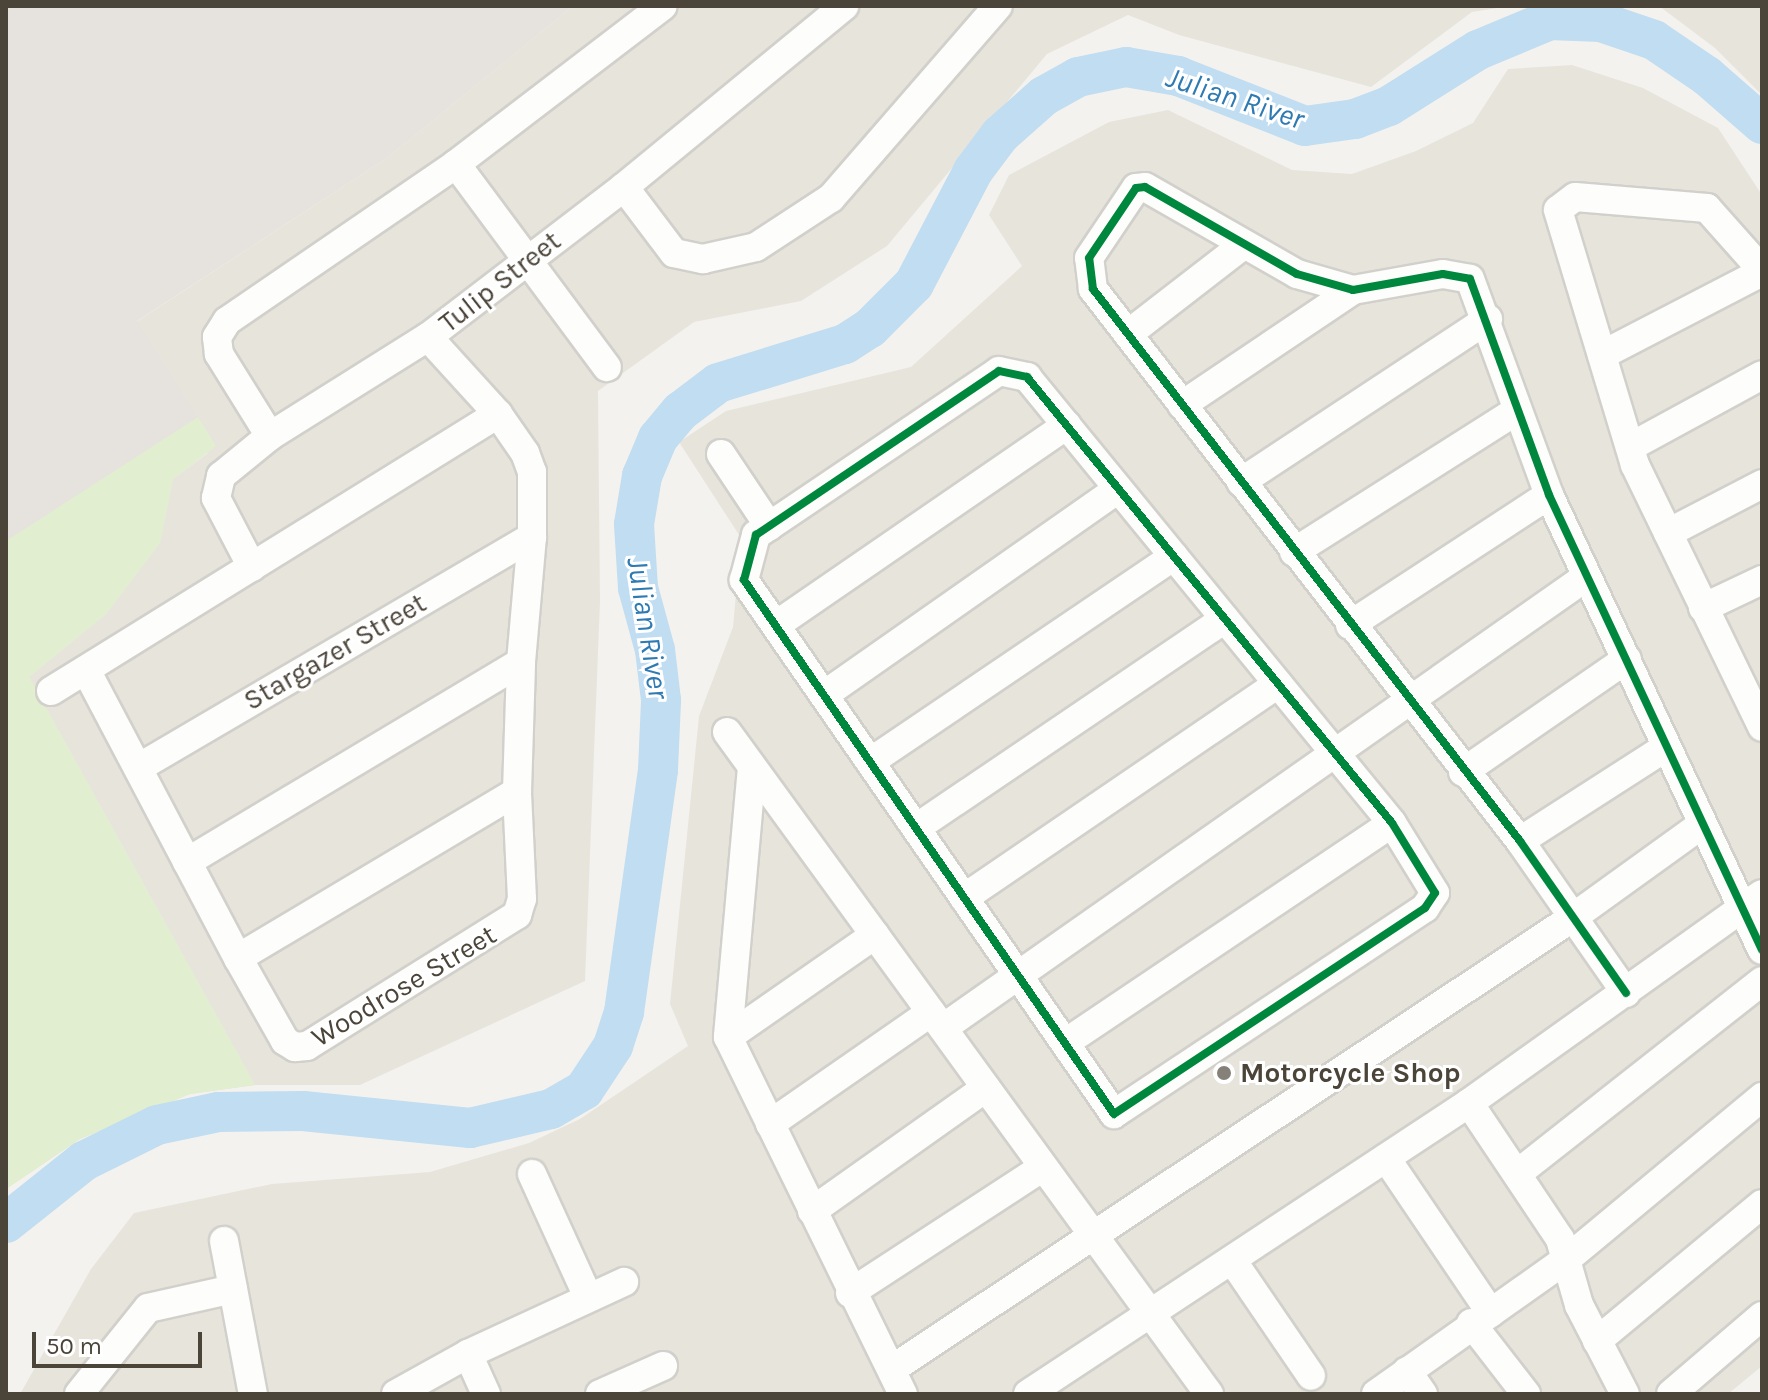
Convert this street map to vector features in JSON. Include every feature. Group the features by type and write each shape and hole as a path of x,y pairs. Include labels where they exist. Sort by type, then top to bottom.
{"street":[{"path":"270,436 219,354 217,337 227,321 456,164 663,6"},
{"name":"Tulip Street","path":"252,567 215,489 221,476 270,436 428,337 624,187 844,6"},
{"path":"624,187 674,253 703,259 756,247 831,198 998,6"},
{"path":"456,164 607,367"},
{"path":"1626,993 1520,841 1407,700 1128,334 1087,274 1089,258 1136,188 1145,187 1242,246 1297,274 1353,290 1457,275 1470,279 1488,319 1515,412 1549,495 1701,825 1750,901 1762,950"},
{"path":"1602,355 1762,271 1707,208 1575,197 1564,201 1558,221 1630,447 1703,608 1754,687 1762,727"},
{"path":"1128,334 1242,246"},
{"path":"1182,405 1353,290"},
{"path":"1241,482 1488,319"},
{"name":"Woodrose Street","path":"86,670 238,958 285,1041 295,1047 320,1038 517,915 522,899 517,792 521,662 532,537 532,472 498,414 428,337"},
{"path":"999,371 1027,377 1067,425 1392,823 1435,893 1425,908 1114,1114 744,580 756,535 999,371"},
{"path":"1630,447 1762,375"},
{"path":"1294,552 1515,412"},
{"path":"51,691 498,414"},
{"path":"776,625 1067,425"},
{"path":"721,454 769,526"},
{"path":"1668,533 1762,484"},
{"path":"824,695 1118,489"},
{"path":"1350,625 1549,495"},
{"name":"Stargazer Street","path":"138,768 532,537"},
{"path":"870,762 1174,556"},
{"path":"770,1124 1016,973 1332,750 1586,577"},
{"path":"1703,608 1762,580"},
{"path":"916,828 1225,619"},
{"path":"1463,772 1627,659"},
{"path":"187,862 521,662"},
{"path":"964,898 1278,684"},
{"path":"727,732 1209,1394"},
{"path":"1520,841 1665,748"},
{"path":"752,767 728,1037 850,1293 898,1382 1094,1237 1575,916 1701,825"},
{"path":"238,958 517,792"},
{"path":"1065,1043 1392,823"},
{"path":"1028,1394 1068,1384 1151,1314 1469,1103 1750,901"},
{"path":"728,1037 875,935"},
{"path":"1518,1173 1762,981"},
{"path":"812,1211 986,1088"},
{"path":"1376,1394 1567,1259 1762,1097"},
{"path":"1469,1103 1518,1173 1567,1259 1579,1305 1625,1394"},
{"path":"1386,1158 1526,1394"},
{"path":"850,1293 1043,1167"},
{"path":"532,1174 588,1297"},
{"path":"1597,1341 1762,1204"},
{"path":"224,1241 253,1394"},
{"path":"1232,1260 1311,1376"},
{"path":"396,1394 468,1354 624,1282"},
{"path":"79,1394 148,1308 233,1289"},
{"path":"1671,1394 1762,1316"},
{"path":"468,1354 486,1394"},
{"path":"600,1394 663,1366"},
{"path":"1407,1371 1423,1394"}],"shaded area":[{"path":"6,6 573,6 387,158 137,321 216,446 173,479 160,543 106,614 29,677 255,1085 190,1094 80,1139 6,1189"},
{"path":"573,6 1510,6 1472,12 1371,87 1179,35 1128,15 1047,54 887,246 801,301 694,322 598,391 600,602 585,981 360,1085 255,1085 29,677 106,614 160,543 173,479 208,453 136,322 387,158"},
{"path":"1659,6 1762,6 1762,95 1715,48"},
{"path":"1572,65 1643,88 1718,128 1762,195 1762,1366 1728,1394 20,1394 91,1269 134,1213 272,1184 430,1172 529,1143 580,1119 688,1046 670,1004 699,716 733,627 741,538 679,442 726,411 911,367 1022,266 989,215 1009,175 1109,122 1168,110 1292,170 1352,174 1416,151 1473,123 1508,69"}],"green space":[{"path":"198,417 216,446 173,479 160,543 106,614 29,677 255,1085 190,1094 80,1139 6,1189 6,541"}],"waterway":[{"name":"Julian River","path":"6,1223 84,1161 157,1125 218,1112 303,1111 470,1128 551,1109 584,1090 613,1046 624,1012 658,770 661,700 655,650 638,588 634,524 642,476 658,438 681,411 718,383 845,344 870,328 914,284 973,171 1000,135 1044,96 1078,77 1126,67 1178,76 1305,126 1355,119 1389,106 1478,50 1550,20 1601,22 1654,40 1707,76 1762,124"}],"cycle path":[{"path":"1626,993 1520,841 1093,289 1089,258 1136,188 1145,187 1297,274 1353,290 1443,274 1470,279 1549,495 1762,950"},
{"path":"999,371 1027,377 1392,823 1435,893 1425,908 1114,1114 744,580 756,535 999,371"}],"place":[{"name":"Motorcycle Shop","path":"1224,1073"}]}
